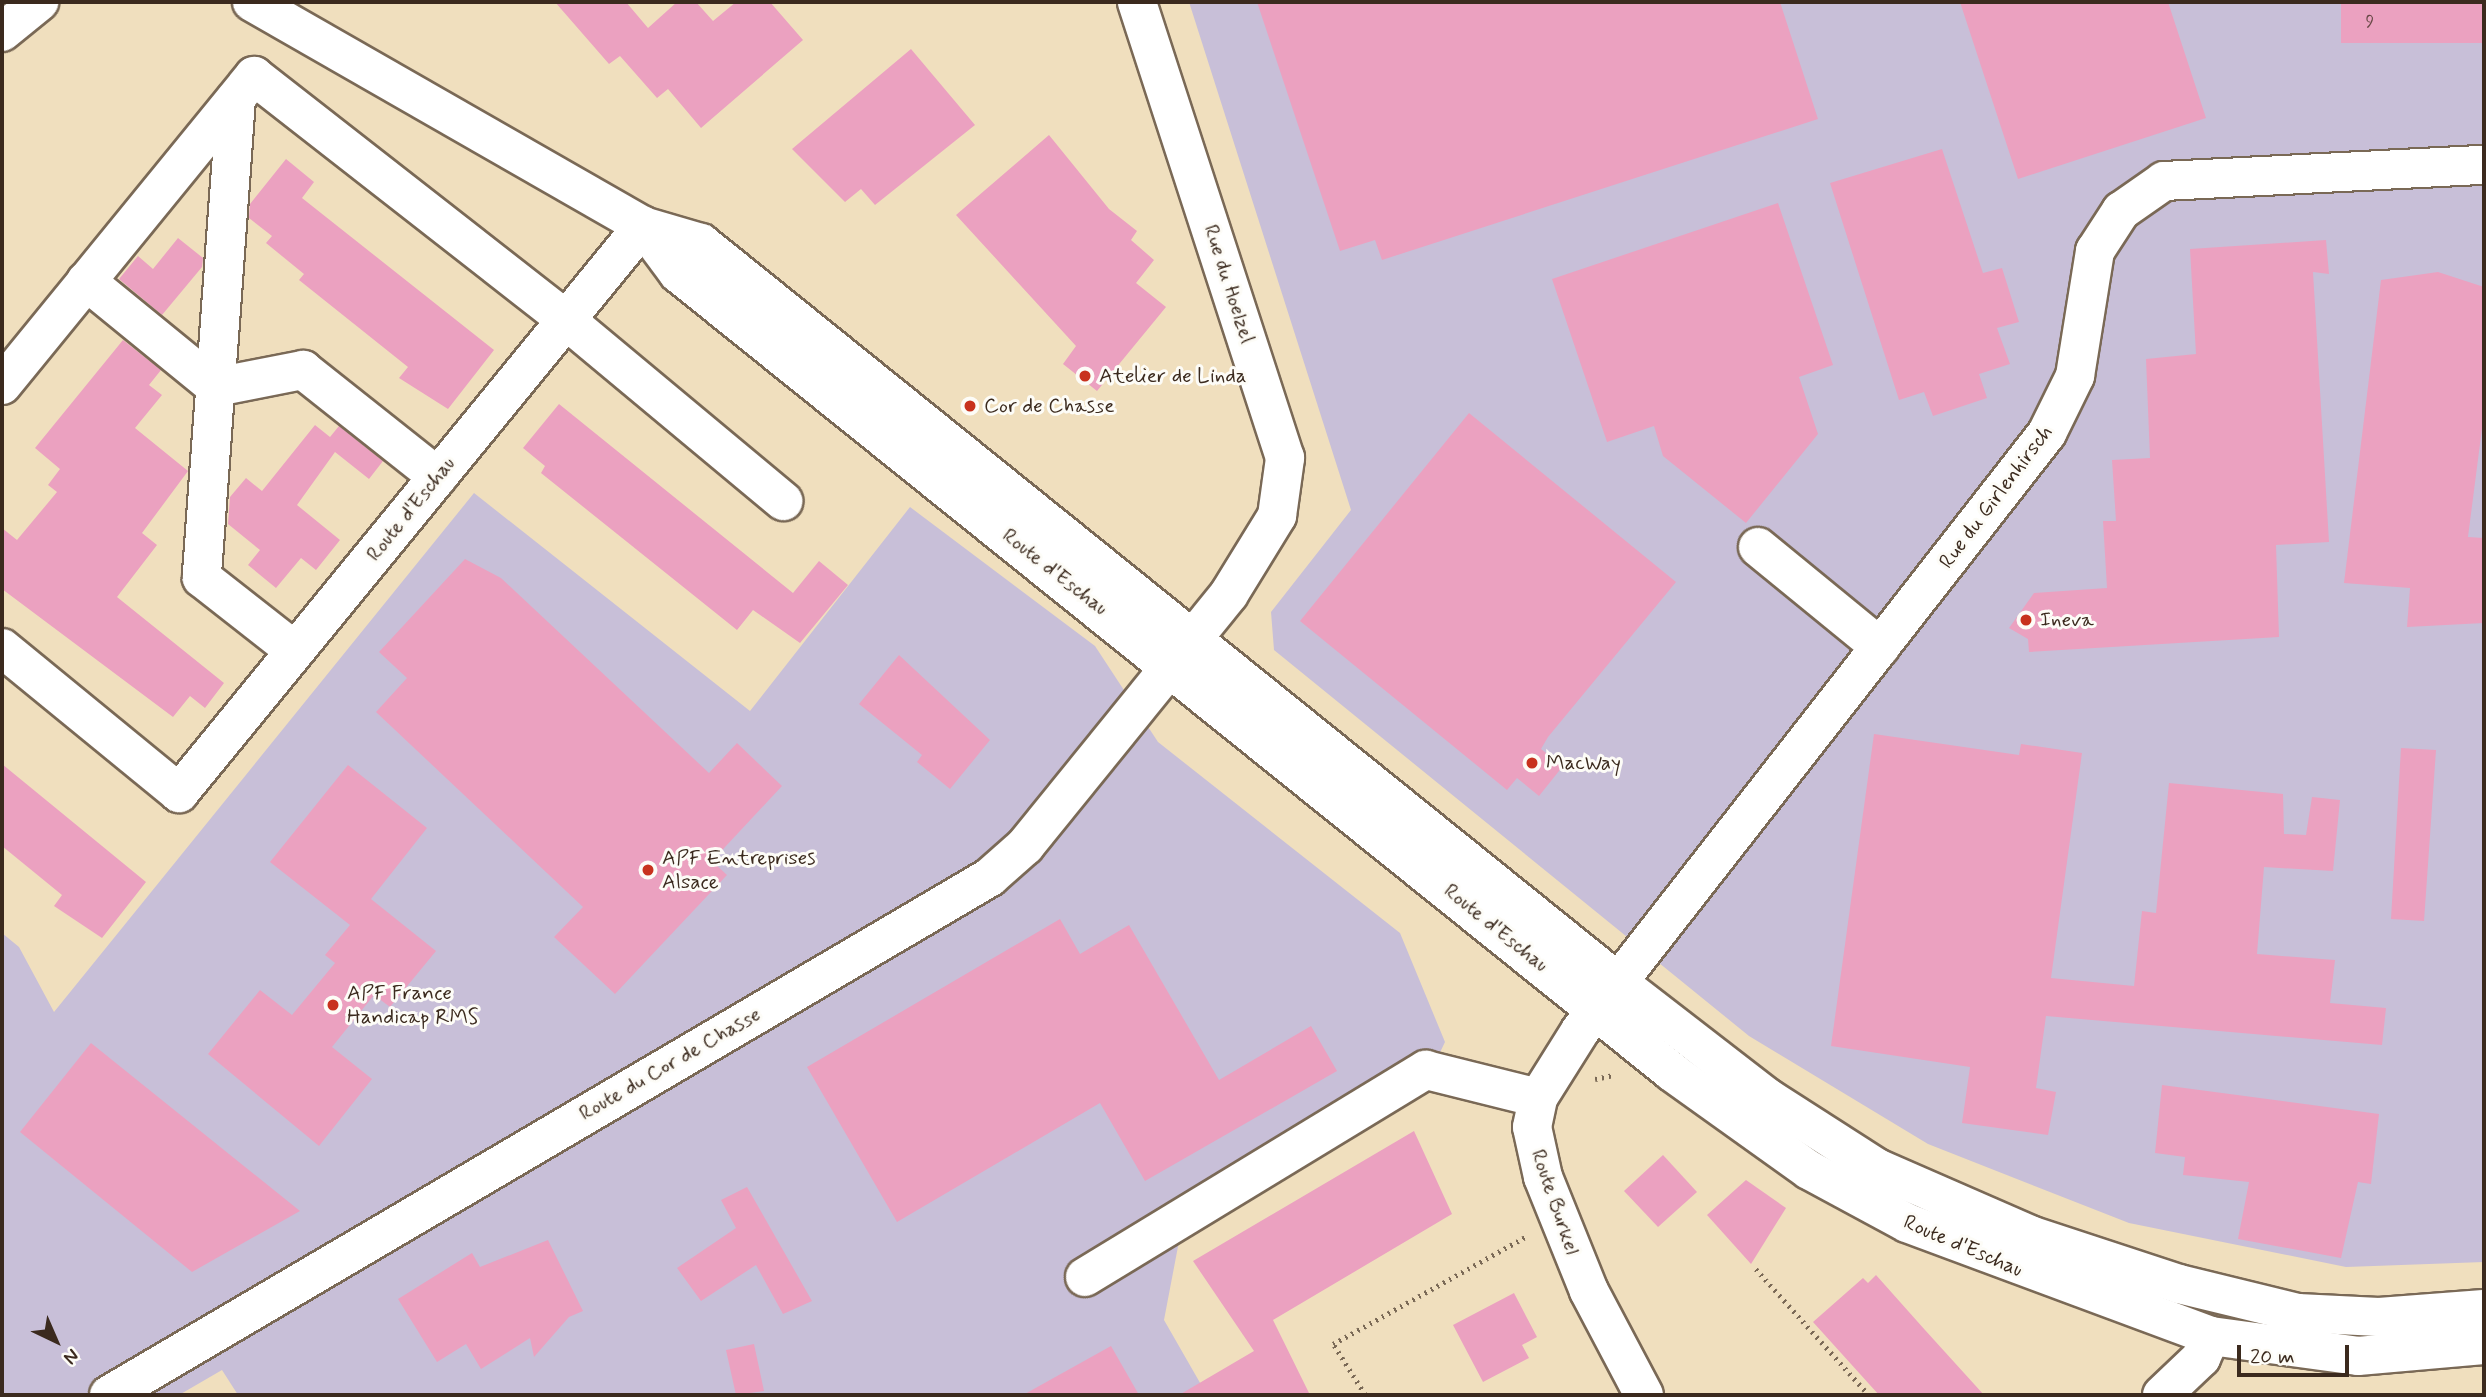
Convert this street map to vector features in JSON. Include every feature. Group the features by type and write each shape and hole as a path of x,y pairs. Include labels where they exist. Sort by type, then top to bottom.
{"street":[{"path":"2,32 39,2"},
{"name":"Rue du Hoelzel","path":"1137,2 1285,458 1277,516 1185,652"},
{"name":"Route d'Eschau","path":"264,6 643,226 678,273 1185,652 1608,997 1809,1171 1907,1223 2211,1336 2358,1356 2484,1345"},
{"path":"2,385 254,76 566,320 783,500"},
{"path":"236,99 202,578 295,651"},
{"name":"Rue du Girlenhirsch","path":"1608,997 2048,433 2075,376 2095,251 2121,211 2164,181 2484,165"},
{"name":"Route d'Eschau","path":"2,648 178,793 643,226"},
{"path":"86,281 216,387"},
{"path":"216,387 303,370 438,477"},
{"path":"1758,547 1880,647"},
{"name":"Route du Cor de Chasse","path":"109,1395 990,877 1025,846 1185,652"},
{"name":"Route d'Eschau","path":"1608,997 1877,1168 2030,1235 2179,1284 2298,1313 2379,1317 2484,1309"},
{"name":"Route Burkel","path":"1608,997 1538,1098 1532,1127 1543,1177 1589,1291 1644,1395"},
{"path":"1085,1277 1426,1070 1538,1098"},
{"path":"2162,1395 2202,1358 2211,1336"}],"path":[{"path":"1587,1085 1620,1073"},
{"path":"1365,1395 1333,1343 1540,1229"},
{"path":"1756,1269 1869,1395"}],"shaded area":[{"path":"1189,2 2484,2 2484,1262 2346,1267 2129,1223 1928,1144 1749,1036 1274,650 1271,612 1351,510"},
{"path":"474,493 750,711 910,507 1095,646 1158,742 1400,933 1445,1042 1421,1092 1180,1236 1164,1320 1207,1395 238,1395 222,1370 179,1395 2,1395 2,933 19,947 54,1012"}],"building":[{"path":"555,2 626,2 648,28 677,2 696,2 713,21 736,2 770,2 803,40 701,128 668,89 657,98 620,56 609,64"},
{"path":"1257,2 1780,2 1818,119 1382,260 1375,240 1340,251"},
{"path":"1960,2 2168,2 2206,118 2018,179"},
{"path":"2341,2 2484,2 2484,43 2341,43"},
{"path":"911,49 975,125 875,205 861,189 845,202 792,149"},
{"path":"1049,135 1109,209 1137,231 1131,240 1154,260 1136,283 1166,307 1097,391 1063,364 1076,346 956,215"},
{"path":"1942,149 1983,273 2002,268 2019,322 1997,328 2010,364 1979,374 1987,398 1933,416 1924,392 1899,400 1830,183"},
{"path":"286,159 314,182 302,198 494,350 448,409 399,378 408,367 299,280 304,274 266,243 272,236 249,218 250,204"},
{"path":"1778,203 1833,365 1799,377 1818,434 1746,523 1663,456 1654,426 1607,442 1552,279"},
{"path":"178,238 203,258 202,267 162,315 119,279 138,256 153,269"},
{"path":"2326,240 2329,274 2313,272 2329,542 2276,545 2279,637 2029,652 2028,639 2009,628 2034,593 2107,588 2103,521 2116,521 2112,460 2150,458 2146,359 2196,354 2190,249"},
{"path":"2438,272 2484,287 2484,413 2468,537 2484,538 2484,623 2407,627 2410,588 2344,583 2381,280"},
{"path":"123,340 161,370 149,385 162,395 135,428 188,471 142,533 157,545 117,597 224,683 205,708 190,696 173,717 2,589 2,528 17,540 57,492 48,485 60,469 35,448"},
{"path":"559,404 793,593 819,561 848,585 800,643 753,610 737,630 541,473 545,466 523,448"},
{"path":"1469,413 1676,582 1548,737 1541,749 1563,766 1539,796 1517,778 1507,790 1300,621"},
{"path":"315,425 330,437 339,426 383,461 369,479 335,452 297,505 340,540 316,570 301,558 276,588 248,565 260,550 228,524 230,497 246,478 262,491"},
{"path":"465,559 501,578 709,773 737,743 782,786 712,861 727,875 615,994 554,937 583,907 376,712 407,678 379,652"},
{"path":"899,655 990,740 950,789 917,762 922,755 859,704"},
{"path":"1874,734 2019,755 2021,744 2082,753 2051,978 2134,986 2142,911 2156,913 2169,783 2283,794 2284,834 2306,835 2312,797 2340,800 2333,871 2264,867 2257,954 2335,960 2330,1003 2386,1008 2382,1045 2046,1016 2036,1088 2056,1092 2048,1135 1962,1123 1970,1067 1831,1046"},
{"path":"2401,748 2436,750 2424,921 2391,919"},
{"path":"2,764 146,882 102,938 54,906 62,895 2,846"},
{"path":"348,765 427,828 371,899 436,951 390,1007 374,995 332,1047 372,1079 319,1146 208,1054 260,990 292,1015 335,963 325,955 350,925 270,862"},
{"path":"1060,919 1080,954 1129,925 1219,1080 1311,1026 1337,1071 1145,1181 1100,1103 897,1222 807,1067"},
{"path":"91,1043 300,1211 192,1272 20,1132"},
{"path":"2162,1085 2379,1114 2371,1184 2358,1182 2341,1258 2238,1239 2249,1182 2183,1175 2185,1157 2155,1153"},
{"path":"1414,1131 1452,1214 1273,1320 1310,1395 1179,1395 1254,1351 1193,1261"},
{"path":"1663,1155 1697,1192 1658,1227 1624,1191"},
{"path":"1746,1180 1786,1208 1751,1264 1707,1215"},
{"path":"747,1187 812,1301 783,1314 756,1265 701,1301 677,1268 736,1228 721,1200"},
{"path":"548,1240 583,1311 569,1317 534,1357 530,1338 481,1369 466,1344 437,1362 398,1299 472,1253 480,1267"},
{"path":"1876,1275 1984,1395 1879,1395 1813,1322 1863,1278 1868,1283"},
{"path":"1514,1293 1537,1337 1522,1345 1529,1358 1483,1382 1453,1325"},
{"path":"754,1344 764,1391 736,1395 726,1350"},
{"path":"1111,1346 1139,1395 1023,1395"}],"place":[{"name":"Atelier de Linda","path":"1085,376"},
{"name":"Cor de Chasse","path":"970,406"},
{"name":"Ineva","path":"2026,620"},
{"name":"MacWay","path":"1532,763"},
{"name":"APF Entreprises Alsace","path":"648,870"},
{"name":"APF France Handicap RMS","path":"333,1005"}]}
